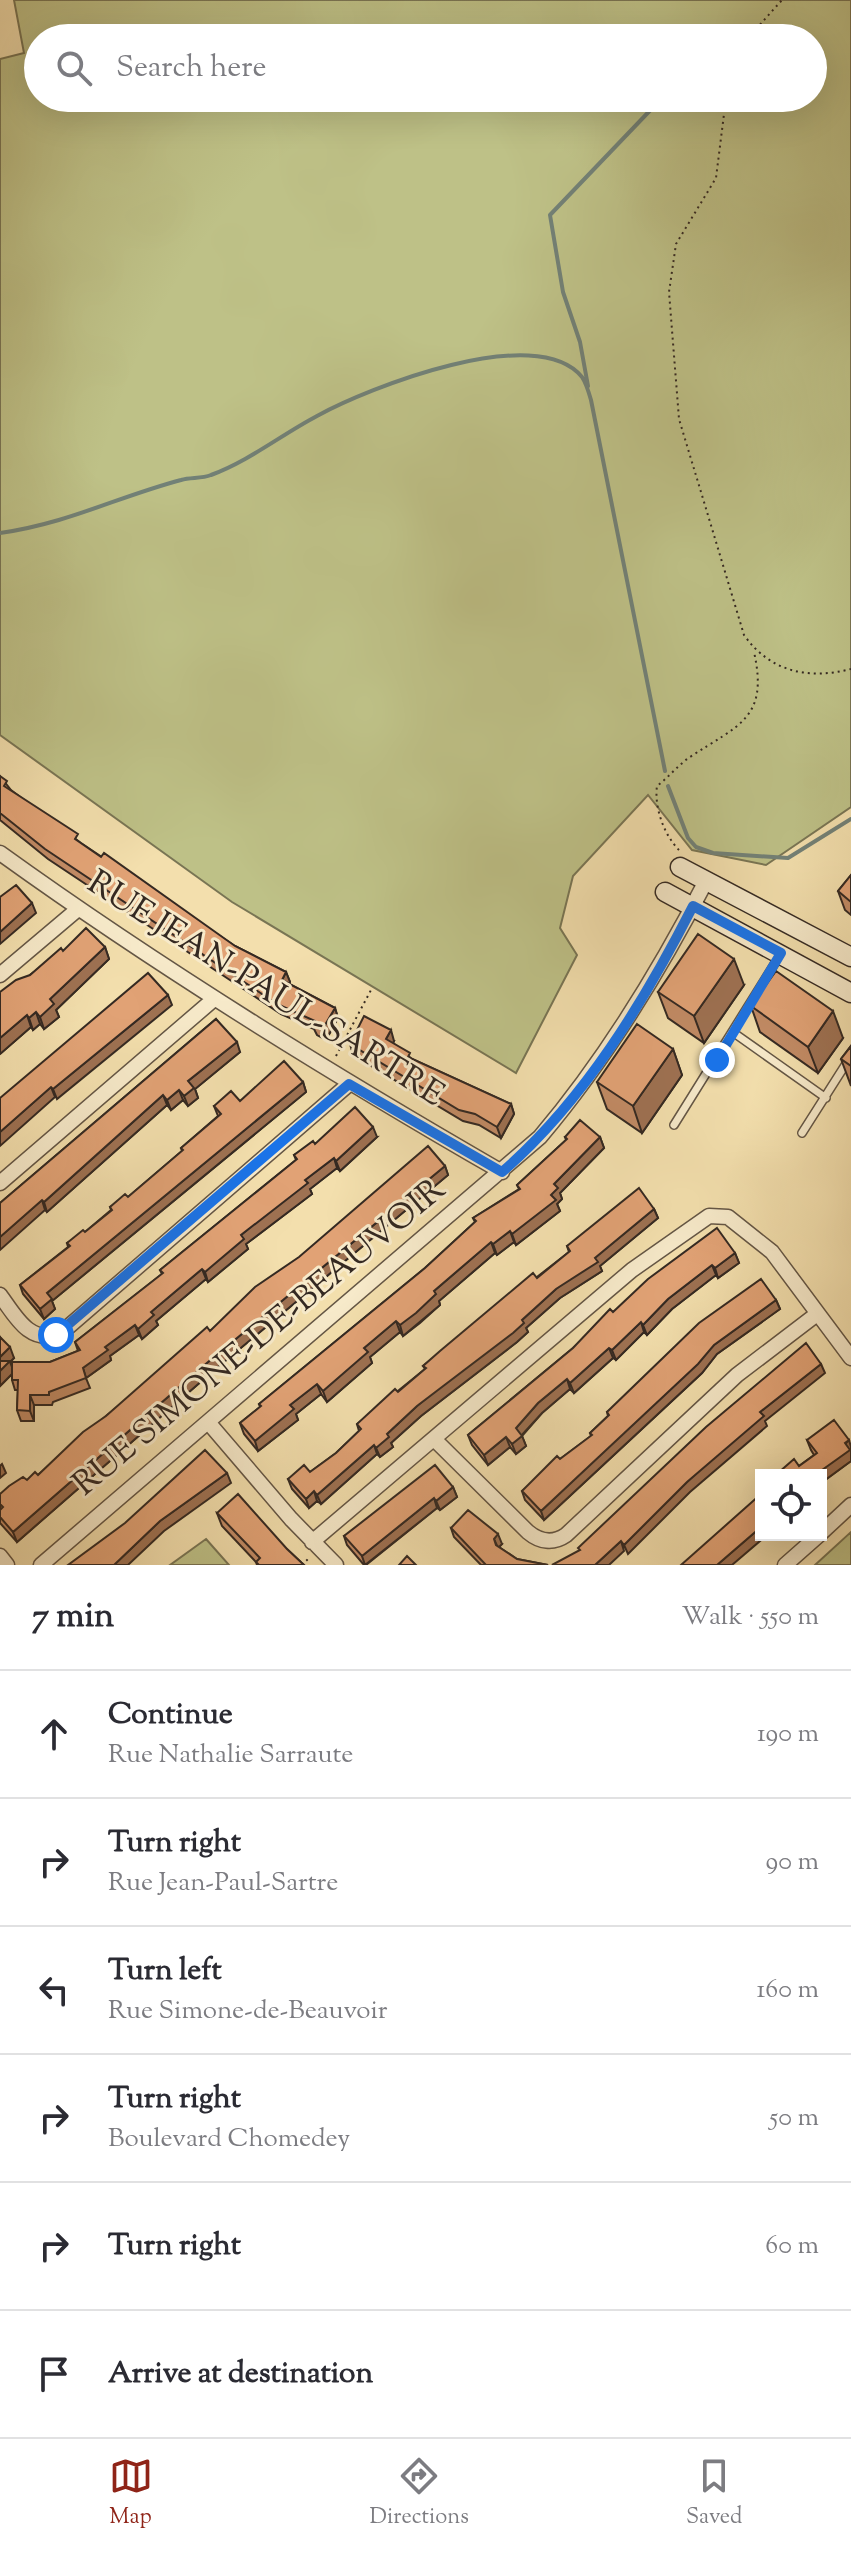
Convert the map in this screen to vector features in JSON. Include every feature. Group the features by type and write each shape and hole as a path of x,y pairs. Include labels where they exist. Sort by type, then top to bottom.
{"street":[{"name":"RUE JEAN-PAUL-SARTRE","path":"0,853 78,909 328,1072 502,1172"},
{"path":"686,861 706,881 851,957"},
{"name":"RUE SIMONE-DE-BEAUVOIR","path":"41,1565 540,1137 604,1055 706,881"},
{"path":"665,892 851,993"},
{"path":"0,975 78,909"},
{"path":"0,1183 214,999"},
{"path":"0,1295 30,1332 46,1337 60,1334 349,1084"},
{"path":"312,1542 632,1270 709,1216 728,1217 765,1246 851,1358"},
{"path":"434,1439 528,1532 541,1540 555,1540 566,1535 737,1375 817,1314"},
{"path":"208,1422 312,1542 336,1565"},
{"path":"827,1527 851,1505"},
{"path":"785,1565 812,1541"},
{"path":"0,1556 7,1565"}],"lane":[{"path":"674,1125 781,953"},
{"path":"734,1033 826,1098"},
{"path":"802,1133 851,1056"}],"path":[{"path":"761,24 782,0"},
{"path":"686,861 670,840 656,800 657,786 688,758 733,732 755,701 760,683 754,649 740,622 679,419 669,292 676,244 716,178 724,112"},
{"path":"754,649 785,669 803,674 826,675 851,669"},
{"path":"328,1072 371,990"}],"green space":[{"path":"14,0 851,0 851,807 766,865 692,850 648,795 573,876 560,928 577,955 516,1073 232,902 0,735 0,59 24,53"},
{"path":"851,1532 851,1565 815,1565"},
{"path":"206,1539 229,1565 170,1565"}],"building":[{"path":"0,776 7,781 4,786 78,834 75,839 101,857 104,853 235,946 286,972 282,980 335,1008 322,1030 313,1025 315,1021 277,1004 45,849 0,813"},
{"path":"851,875 851,902 838,891"},
{"path":"16,885 32,903 0,932 0,897"},
{"path":"86,928 105,947 50,999 54,1004 40,1017 36,1012 29,1018 27,1015 0,1038 0,992 16,980 30,975 61,948 63,951"},
{"path":"698,934 734,959 694,1016 658,992"},
{"path":"776,971 833,1011 808,1047 751,1006"},
{"path":"148,973 168,995 53,1089 51,1087 0,1132 0,1098"},
{"path":"364,1016 391,1030 386,1039 410,1053 408,1057 511,1104 497,1127 475,1114 459,1110 350,1044"},
{"path":"216,1019 237,1042 188,1081 194,1088 184,1096 179,1090 167,1100 163,1095 44,1202 42,1200 0,1237 0,1203"},
{"path":"637,1024 673,1049 633,1106 597,1082"},
{"path":"851,1046 851,1066 841,1059"},
{"path":"284,1061 303,1082 47,1293 52,1299 40,1309 20,1285 70,1246 67,1243 112,1210 110,1207 125,1194 128,1197 183,1150 181,1148 221,1114 214,1106 231,1091 240,1101"},
{"path":"355,1107 373,1127 336,1161 334,1158 305,1180 308,1183 241,1235 244,1239 205,1272 202,1269 151,1312 154,1315 138,1329 135,1325 105,1347 108,1350 83,1368 86,1378 49,1392 49,1395 30,1395 30,1411 17,1410 18,1380 12,1380 12,1362 50,1362 80,1350 75,1342 163,1273 160,1270 297,1159 294,1155 313,1141 315,1144"},
{"path":"580,1120 600,1137 554,1184 558,1188 551,1195 556,1200 512,1234 510,1231 493,1244 491,1242 434,1291 436,1294 416,1313 400,1325 396,1321 364,1348 368,1352 323,1391 317,1384 290,1405 294,1409 255,1441 240,1423 261,1406 259,1404 425,1268 476,1221 473,1218 520,1189 517,1185 567,1139 565,1137"},
{"path":"428,1146 445,1166 208,1362 13,1532 0,1517 3,1507 0,1494 23,1477 27,1480 35,1472 38,1475 83,1432 106,1416 207,1327 210,1331 255,1287 299,1257"},
{"path":"639,1188 654,1209 595,1258 598,1262 556,1289 522,1320 524,1323 513,1333 417,1406 376,1448 374,1445 317,1495 314,1491 306,1499 288,1479 304,1465 310,1472 336,1453 361,1429 357,1424 395,1389 398,1392 440,1351 533,1273 537,1278 570,1251 567,1246"},
{"path":"717,1228 735,1253 715,1268 712,1265 668,1299 612,1350 609,1348 570,1383 567,1379 538,1403 516,1428 522,1436 512,1444 506,1437 484,1455 468,1435 573,1348 610,1309 613,1312 648,1279"},
{"path":"761,1279 776,1300 714,1345 698,1364 541,1511 522,1491 557,1456 560,1459 592,1435 590,1433 609,1415 607,1412 699,1323"},
{"path":"0,1337 10,1347 0,1357"},
{"path":"806,1343 821,1364 760,1412 764,1416 687,1482 624,1545 621,1541 595,1565 552,1565 580,1550 578,1548 706,1427"},
{"path":"0,1361 10,1361 0,1371"},
{"path":"834,1420 849,1440 845,1443 850,1450 823,1469 783,1469 794,1459 799,1466 817,1453 807,1440"},
{"path":"205,1450 227,1473 160,1521 114,1565 68,1565 125,1523"},
{"path":"435,1465 453,1487 436,1501 434,1498 362,1556 344,1536"},
{"path":"238,1494 304,1565 259,1565 256,1562 260,1558 217,1513"},
{"path":"755,1499 755,1532 717,1565 681,1565"},
{"path":"468,1510 498,1534 494,1539 496,1545 517,1559 548,1565 486,1565 451,1528"},
{"path":"407,1556 416,1565 399,1565"}],"waterway":[{"path":"588,386 580,342 563,292 550,215 649,112"},
{"path":"0,533 48,523 181,480 211,475 239,463 341,404 411,377 491,357 528,356 559,361 582,377 591,400 665,771"},
{"path":"668,786 688,838 696,847 713,853 788,858 851,819"}],"route":[{"path":"56,1335 339,1096 349,1084 502,1172 540,1137 604,1055 629,1018 693,906 781,953 717,1060"}]}
